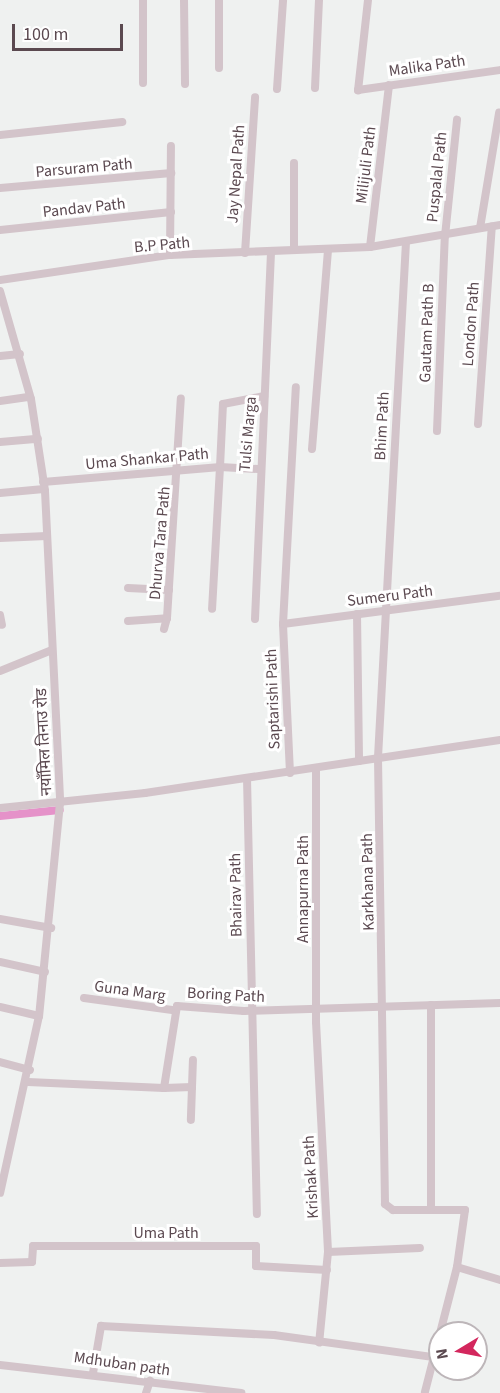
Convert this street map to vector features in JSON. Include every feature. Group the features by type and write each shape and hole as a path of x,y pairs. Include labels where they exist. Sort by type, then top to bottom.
{"street":[{"path":"143,0 143,83"},
{"path":"184,0 185,84"},
{"path":"219,0 219,68"},
{"path":"277,89 282,0"},
{"path":"315,88 319,0"},
{"name":"Malika Path","path":"368,0 358,90 500,70"},
{"name":"Milijuli Path","path":"370,248 389,85"},
{"name":"Jay Nepal Path","path":"245,254 255,97"},
{"path":"480,228 499,113"},
{"name":"Puspalal Path","path":"445,236 456,120"},
{"path":"0,135 122,122"},
{"path":"170,255 171,146"},
{"path":"294,163 294,250"},
{"name":"Parsuram Path","path":"0,188 171,173"},
{"name":"Pandav Path","path":"0,230 171,212"},
{"name":"B.P Path","path":"0,280 170,255 370,248 496,225"},
{"name":"London Path","path":"478,424 496,225"},
{"name":"Gautam Path B","path":"437,431 445,236"},
{"name":"Bhim Path","path":"378,758 406,242"},
{"path":"312,449 328,249"},
{"name":"Tulsi Marga","path":"255,619 258,469 271,251"},
{"name":"नयाँमिल तिनाउ रोड","path":"0,291 20,354 38,439 47,536 60,803 51,928 39,1016 28,1082 0,1193"},
{"path":"0,356 20,354"},
{"name":"Saptarishi Path","path":"290,773 283,624 296,387"},
{"path":"258,469 220,467 223,404 264,396"},
{"path":"0,400 30,397"},
{"name":"Dhurva Tara Path","path":"128,621 167,618 180,469 181,398"},
{"path":"0,442 38,439"},
{"name":"Uma Shankar Path","path":"0,493 43,485 180,469 220,467 212,609"},
{"path":"0,538 47,536"},
{"path":"128,588 169,590"},
{"name":"Sumeru Path","path":"283,624 500,596"},
{"path":"357,614 358,761"},
{"path":"0,615 2,625"},
{"path":"164,629 167,618"},
{"path":"0,671 52,650"},
{"path":"0,808 60,803 290,773 500,740"},
{"name":"Karkhana Path","path":"378,758 385,1204 393,1210 431,1209"},
{"name":"Annapurna Path","path":"315,769 317,1009"},
{"name":"Bhairav Path","path":"247,778 250,1011 257,1214"},
{"path":"0,919 51,928"},
{"path":"0,962 45,972"},
{"name":"Guna Marg","path":"84,998 172,1010"},
{"name":"Boring Path","path":"164,1088 172,1010 187,1005 250,1011 500,1003"},
{"path":"430,1005 431,1209 465,1210 457,1267 443,1321"},
{"path":"0,1007 39,1016"},
{"name":"Krishak Path","path":"317,1009 328,1252 319,1343"},
{"path":"191,1120 193,1060"},
{"path":"0,1062 30,1070"},
{"path":"28,1082 164,1088 192,1087"},
{"name":"Uma Path","path":"0,1263 32,1262 33,1246 256,1246 256,1266 327,1270"},
{"path":"328,1252 420,1248"},
{"path":"457,1267 500,1280"},
{"path":"93,1373 101,1326 274,1335 428,1356"},
{"name":"Mdhuban path","path":"0,1365 93,1373 241,1393"},
{"path":"146,1393 150,1382"}],"waterway":[{"path":"0,816 60,810"}]}
